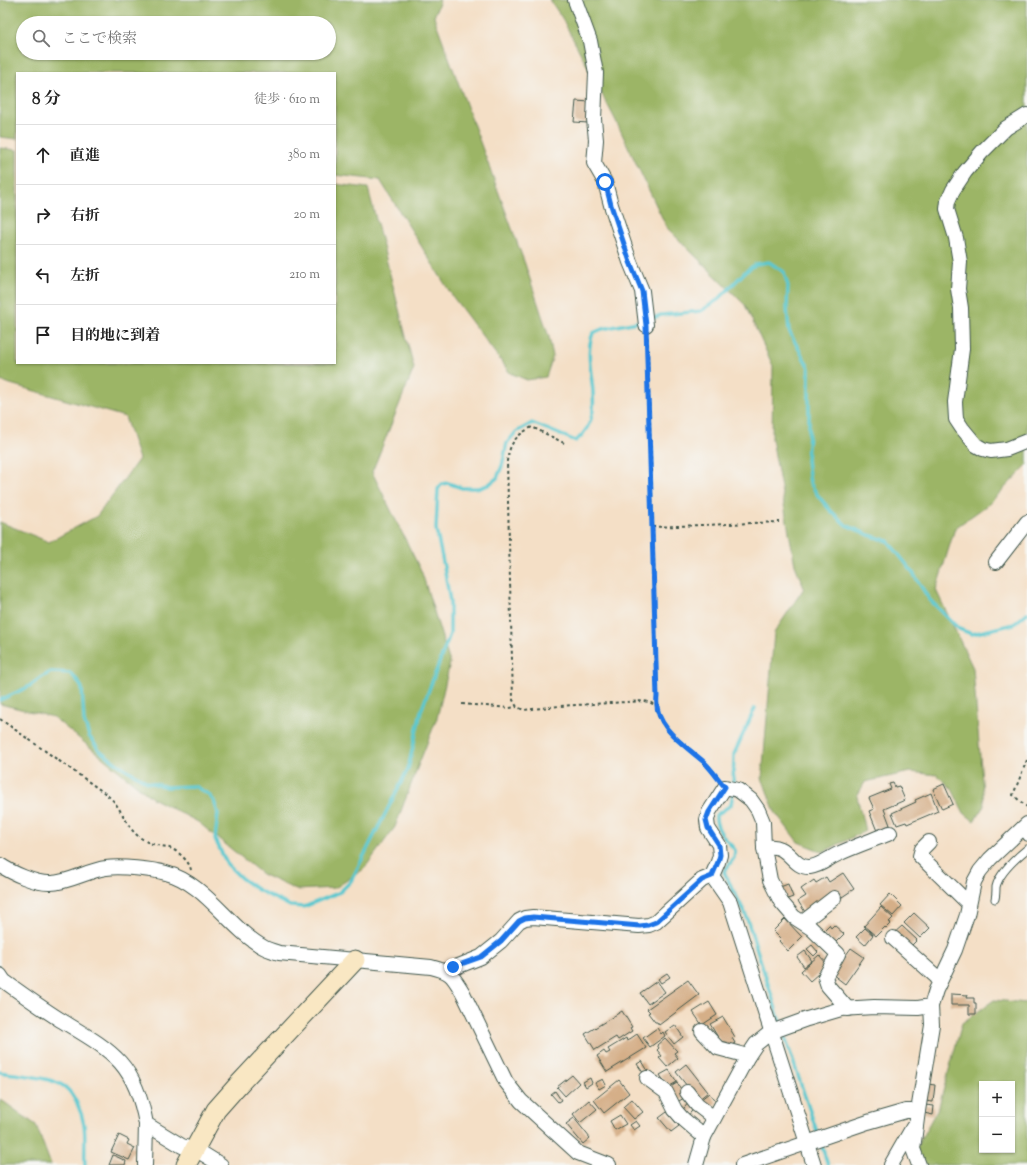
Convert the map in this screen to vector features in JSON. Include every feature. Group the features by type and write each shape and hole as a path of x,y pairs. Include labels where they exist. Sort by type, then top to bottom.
{"street":[{"path":"575,0 590,41 596,73 594,119 596,140 594,163 605,182 630,262 642,291 646,322"},
{"path":"1027,115 1006,128 982,152 957,184 948,201 946,209 956,238 960,262 958,289 961,308 962,349 955,402 956,419 976,445 983,449 991,451 1006,449 1027,441"},
{"path":"996,562 1027,522"},
{"path":"0,865 20,876 51,884 105,868 119,867 167,873 189,883 252,940 265,948 279,953 431,967 446,970 481,957 501,941 519,921 525,918 533,917 640,926 656,922 702,880 712,876 720,855 719,845 708,828 706,820 709,812 731,788 751,800 758,810 763,822 764,848 770,880 781,902 794,917 811,928 838,954 825,977 828,986 848,1009"},
{"path":"919,1165 913,1149 930,1044 932,1025 931,1006 940,980 955,950 967,915 974,882 990,859 1025,830"},
{"path":"764,848 772,846 778,847 802,865 808,867 815,866 839,854 890,833"},
{"path":"929,842 922,849 920,856 969,904"},
{"path":"712,876 730,902 766,1011 779,1029 815,1141 814,1165"},
{"path":"803,922 834,898"},
{"path":"893,938 940,980"},
{"path":"190,1158 216,1110 355,960"},
{"path":"446,970 455,979 463,993 506,1082 521,1101 578,1153 609,1165"},
{"path":"0,976 4,981 53,1015 99,1044 118,1059 131,1076 143,1107 146,1124 145,1165"},
{"path":"696,1165 704,1137 756,1044 779,1029 841,1009 874,1007 918,1008 931,1006"},
{"path":"702,1030 718,1048 748,1056"},
{"path":"648,1078 666,1092 675,1110 704,1137"},
{"path":"687,1092 697,1105 714,1118"},
{"path":"742,1165 868,1122 906,1111 917,1117"},
{"path":"892,1165 917,1117"},
{"path":"146,1124 182,1146 190,1158"},
{"path":"190,1158 200,1152 221,1165"}],"lane":[{"path":"995,900 996,886 1000,879 1014,860 1027,849"}],"path":[{"path":"646,322 657,713 666,728 731,788"},
{"path":"517,707 513,700 507,461 509,450 513,441 521,433 532,427 564,443"},
{"path":"652,527 779,522"},
{"path":"462,704 509,708 517,707 524,710 560,706 644,701 656,705"},
{"path":"0,719 106,794 115,802 131,829 145,842 162,845 177,851 190,866 192,872 189,883"},
{"path":"1027,760 1013,795 1027,807"}],"green space":[{"path":"0,0 440,0 434,17 525,264 549,337 553,356 546,377 527,380 510,373 453,297 380,180 336,175 336,72 16,72 16,139 0,137"},
{"path":"550,0 1027,0 1027,465 990,503 955,528 936,590 973,668 984,806 974,821 964,813 952,789 937,775 910,772 865,782 857,796 865,831 823,852 798,842 775,812 762,778 774,633 804,588 795,565 772,439 773,366 745,305 667,228 615,119 562,18"},
{"path":"0,148 16,150 16,364 336,364 336,184 368,188 414,368 372,472 422,573 450,663 437,718 395,827 364,869 335,888 296,890 262,874 198,822 152,798 53,717 0,704 0,522 49,542 97,516 139,459 125,417 0,381"},
{"path":"994,1000 1027,1003 1027,1165 914,1165 917,1146 939,1106 962,1023"},
{"path":"0,1099 36,1125 51,1165 0,1165"}],"building":[{"path":"576,101 590,102 588,123 574,122"},
{"path":"893,783 895,787 899,786 905,800 884,809 890,825 877,831 869,811 874,809 869,798 891,789 889,784"},
{"path":"944,784 953,804 942,809 933,789"},
{"path":"931,793 938,811 907,824 906,822 897,825 892,813"},
{"path":"843,873 854,889 839,899 814,906 805,912 798,901 806,896 801,889 814,880 816,883 826,877 829,882"},
{"path":"788,884 793,897 785,900 780,887"},
{"path":"890,894 902,906 893,916 880,905"},
{"path":"881,907 893,918 889,922 891,923 876,936 864,926"},
{"path":"914,913 930,928 920,938 904,923"},
{"path":"785,919 802,937 788,951 779,941 781,939 773,931"},
{"path":"829,925 831,928 834,925 844,934 834,944 822,932"},
{"path":"902,926 917,940 910,947 894,933"},
{"path":"865,928 873,935 865,945 856,937"},
{"path":"812,945 818,952 814,956 807,949"},
{"path":"851,948 864,957 845,984 832,974"},
{"path":"805,951 812,961 804,967 797,957"},
{"path":"819,955 828,965 810,981 801,971"},
{"path":"667,973 670,977 661,983 658,979"},
{"path":"688,980 699,995 659,1025 648,1013 650,1012 647,1009"},
{"path":"657,981 665,992 648,1004 640,993"},
{"path":"951,994 968,995 967,998 974,998 974,1003 976,1003 976,1014 969,1014 969,1005 951,1005"},
{"path":"709,1002 717,1015 702,1025 693,1012"},
{"path":"622,1011 632,1027 630,1028 632,1031 618,1040 616,1037 595,1050 585,1034"},
{"path":"723,1017 735,1037 732,1038 735,1043 725,1049 710,1024"},
{"path":"675,1025 683,1037 674,1044 665,1032"},
{"path":"657,1028 661,1034 663,1032 665,1036 650,1047 643,1038"},
{"path":"637,1034 646,1048 607,1072 597,1056 604,1051 606,1054 610,1052 608,1049 626,1038 627,1041"},
{"path":"665,1038 677,1051 674,1053 678,1058 667,1067 659,1058 662,1056 657,1050 659,1048 657,1045"},
{"path":"642,1061 648,1071 644,1074 637,1064"},
{"path":"686,1064 708,1092 698,1100 676,1072"},
{"path":"669,1070 677,1082 668,1087 660,1075"},
{"path":"572,1075 579,1083 565,1096 557,1087"},
{"path":"590,1078 592,1083 586,1087 583,1082"},
{"path":"603,1079 606,1085 599,1089 595,1083"},
{"path":"619,1080 629,1093 604,1113 594,1100"},
{"path":"677,1083 686,1097 677,1102 669,1088"},
{"path":"927,1084 935,1085 933,1102 925,1101"},
{"path":"555,1091 561,1100 558,1102 551,1094"},
{"path":"709,1093 717,1103 708,1110 700,1100"},
{"path":"632,1099 643,1112 634,1119 623,1107"},
{"path":"589,1100 597,1109 580,1123 573,1114"},
{"path":"689,1102 695,1107 687,1117 681,1112"},
{"path":"925,1105 934,1106 933,1115 924,1113"},
{"path":"667,1112 679,1126 671,1132 659,1118"},
{"path":"620,1115 626,1124 615,1130 610,1121"},
{"path":"574,1118 590,1138 583,1144 566,1124"},
{"path":"636,1121 640,1126 634,1130 630,1125"},
{"path":"119,1135 129,1140 127,1144 135,1148 129,1160 111,1152"},
{"path":"113,1155 126,1161 125,1165 109,1165"}],"waterway":[{"path":"648,320 661,315 701,311 719,299 745,272 756,264 769,262 784,272 788,286 787,308 789,331 809,368 809,432 807,460 810,483 819,497 846,525 888,541 911,570 929,599 959,629 972,634 1014,624 1027,613"},
{"path":"0,700 28,687 51,672 70,673 82,688 84,721 89,736 99,750 116,763 147,782 167,787 194,786 208,794 214,801 218,813 215,839 227,864 241,878 258,890 290,906 304,907 340,892 351,881 408,769 421,711 450,634 450,601 436,529 438,489 442,484 448,483 462,488 479,488 488,485 497,478 502,466 507,443 516,432 532,423 576,441 586,429 592,416 594,402 590,346 593,333 602,329 642,321"},
{"path":"733,786 734,754 755,708"},
{"path":"733,792 731,805 716,815 719,830 735,850 734,858 724,872 746,915 781,1025"},
{"path":"783,1031 818,1135"},
{"path":"0,1072 52,1081 69,1090 78,1104 83,1120 85,1135 85,1165"},
{"path":"820,1141 828,1165"}],"route":[{"path":"453,967 472,961 490,951 519,921 525,918 533,917 640,926 656,922 702,880 712,876 720,855 719,845 708,828 706,820 709,812 725,787 706,765 666,728 657,713 646,325 642,291 630,262 605,182"}]}
